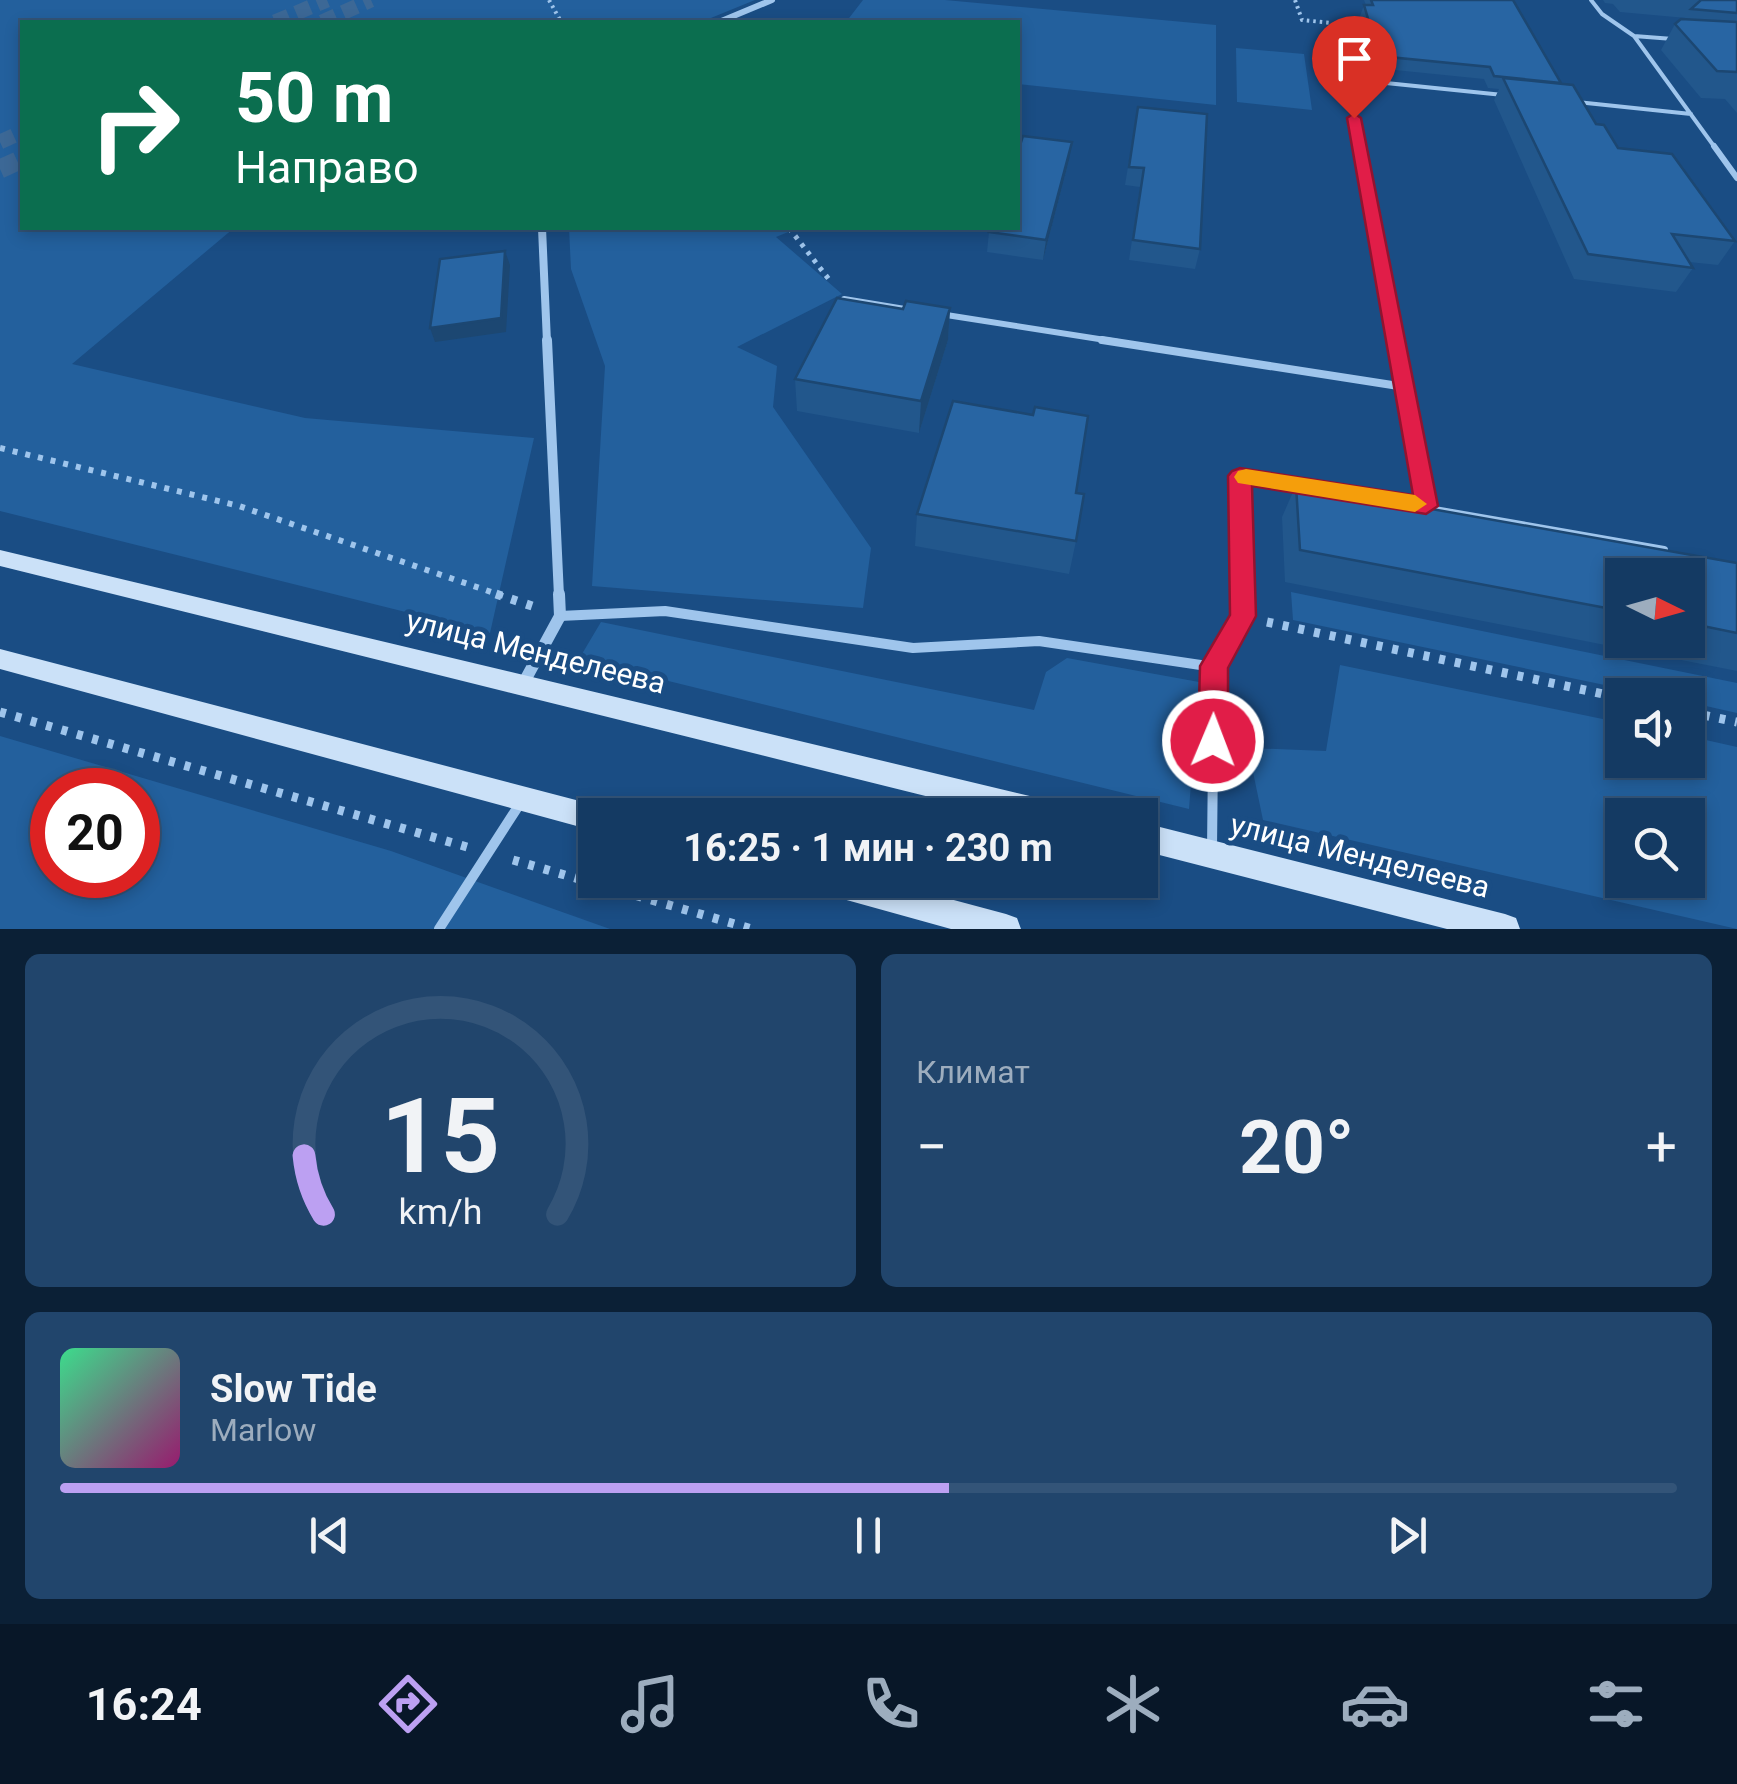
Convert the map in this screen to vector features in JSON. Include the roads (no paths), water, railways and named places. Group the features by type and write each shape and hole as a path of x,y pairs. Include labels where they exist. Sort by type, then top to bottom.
{"main road":[{"name":"улица Менделеева","path":"0,558 985,798"},
{"path":"0,659 578,813"},
{"name":"улица Менделеева","path":"1158,840 1505,929"},
{"path":"891,898 1006,929"}],"street":[{"path":"724,20 772,0"},
{"path":"523,685 560,616 542,230"}],"lane":[{"path":"1591,0 1602,14 1634,36 1737,178"},
{"path":"1634,36 1686,40"},
{"path":"1426,506 1347,79 1519,96"},
{"path":"1576,102 1690,114"},
{"path":"844,299 1405,387"},
{"path":"1212,854 1214,666 1243,616 1240,476 1679,553"},
{"path":"560,616 665,611 914,648 1040,641 1214,666"},
{"path":"439,929 524,798"}],"tunnel":[{"path":"280,20 327,0"},
{"path":"326,20 371,0"},
{"path":"0,142 20,133"},
{"path":"0,169 20,160"}]}
